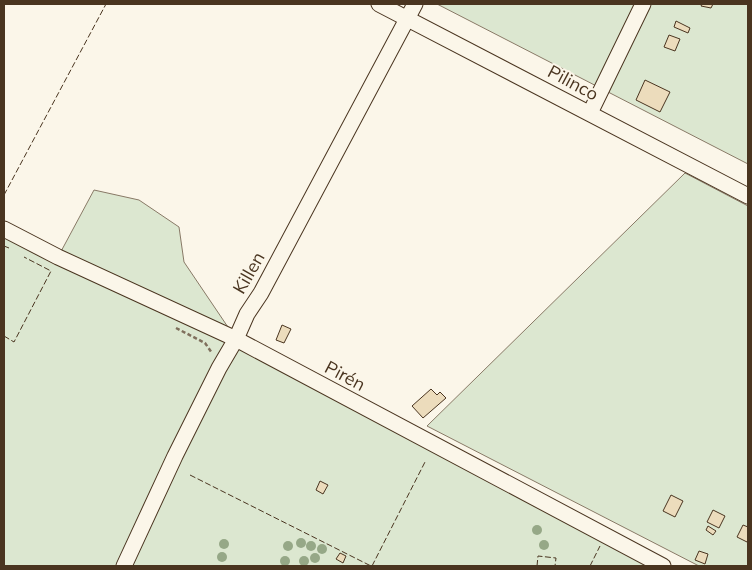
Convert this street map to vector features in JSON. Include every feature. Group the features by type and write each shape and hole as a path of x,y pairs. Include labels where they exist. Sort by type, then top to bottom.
{"street":[{"name":"Pilinco","path":"379,4 748,196"},
{"name":"Killen","path":"124,566 175,456 247,314 261,293 416,4"},
{"path":"590,113 643,4"},
{"name":"Pirén","path":"4,229 58,258 236,339 663,566"}],"path":[{"path":"171,325 205,343 212,353 211,358"}],"green space":[{"path":"437,4 748,4 748,164"},
{"path":"685,173 748,206 748,566 699,566 427,426"},
{"path":"94,190 139,200 179,227 184,262 236,339 663,566 4,566 4,229 58,257"}],"building":[{"path":"702,4 713,4 711,8 701,6"},
{"path":"676,21 690,28 688,33 674,27"},
{"path":"669,35 680,39 675,51 664,47"},
{"path":"645,80 670,92 660,112 636,100"},
{"path":"282,325 291,329 284,343 276,340"},
{"path":"431,389 437,395 440,392 446,398 423,418 412,406"},
{"path":"320,481 328,485 323,494 316,490"},
{"path":"671,495 683,501 675,517 663,511"},
{"path":"713,510 725,516 719,528 707,522"},
{"path":"743,525 748,527 747,542 737,537"},
{"path":"708,526 716,531 713,535 706,530"},
{"path":"699,551 708,554 705,564 695,560"},
{"path":"340,553 346,556 343,563 336,559"}],"fence":[{"path":"4,195 106,4"},
{"path":"4,246 9,248"},
{"path":"4,336 14,342 51,271 24,257"},
{"path":"372,566 425,462"},
{"path":"190,475 371,566"},
{"path":"590,566 600,546"},
{"path":"537,566 538,556 556,558 555,566"}]}
